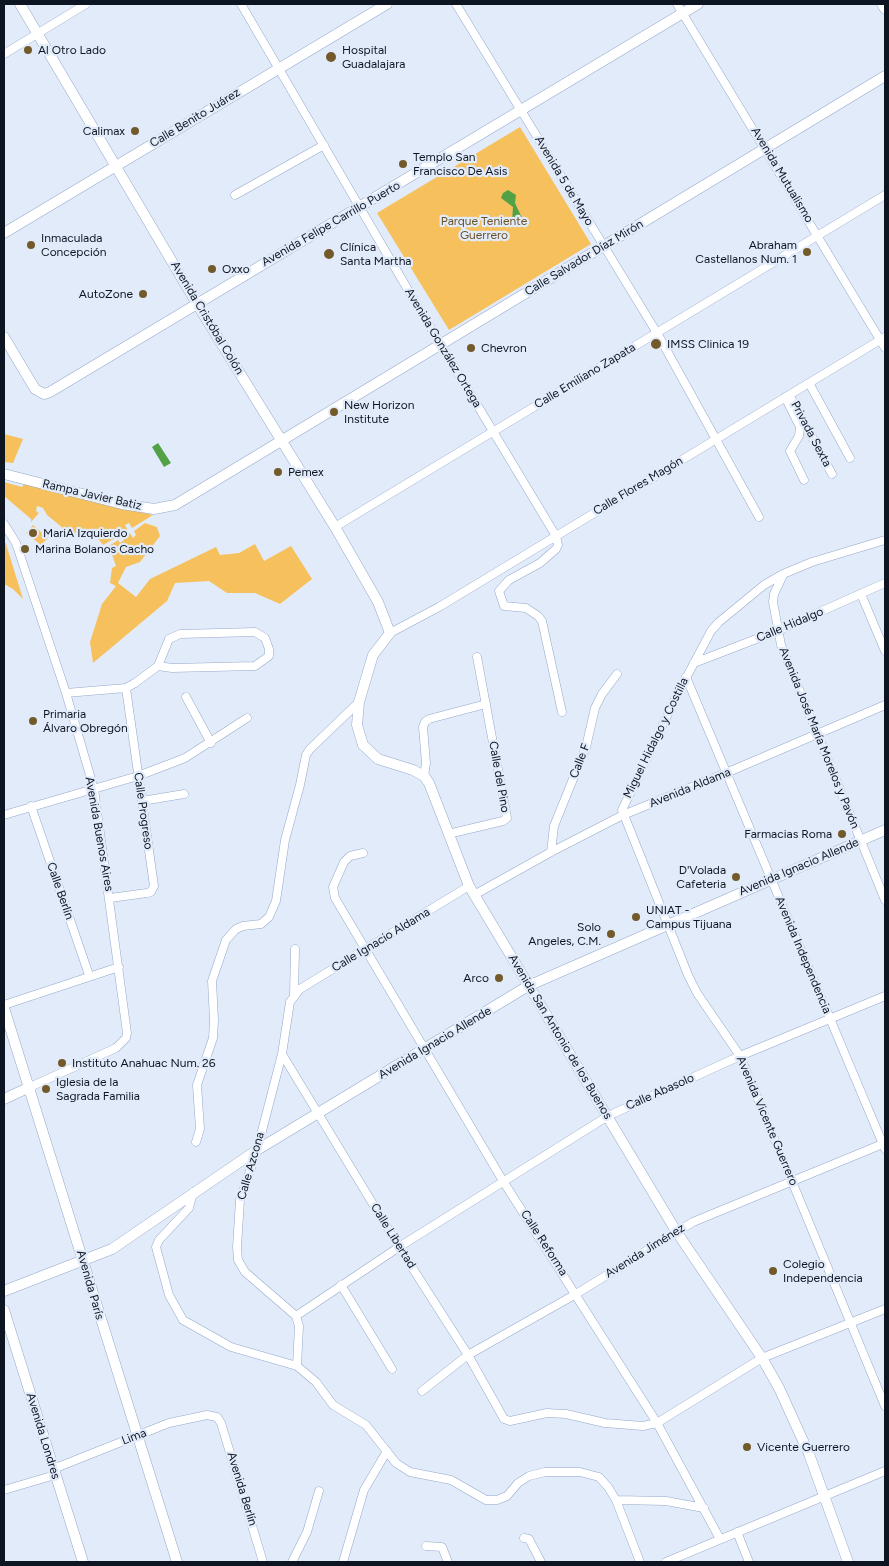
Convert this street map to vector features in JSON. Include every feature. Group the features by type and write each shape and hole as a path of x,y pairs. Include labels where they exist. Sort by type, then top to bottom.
{"main road":[{"name":"Avenida Cristóbal Colón","path":"20,4 197,304 336,527 378,602 390,633"},
{"name":"Calle Benito Juárez","path":"4,233 387,4"},
{"name":"Avenida Felipe Carrillo Puerto","path":"4,337 39,393 50,392 698,4"},
{"path":"882,4 885,10"},
{"name":"Calle Salvador Díaz Mirón","path":"281,439 885,76"},
{"name":"Rampa Javier Batiz","path":"4,474 122,504 165,508 183,500 281,439"},
{"path":"390,633 373,655 366,672 359,702 357,725 359,736 370,753 378,759 413,770 424,776"},
{"name":"Avenida San Antonio de los Buenos","path":"424,776 432,791 472,891 676,1231 762,1358 789,1406 809,1454 848,1562"},
{"name":"Avenida Ignacio Allende","path":"4,1291 112,1249 257,1150 528,986 885,830"},
{"name":"Avenida París","path":"4,1006 84,1261 135,1436 176,1562"},
{"path":"4,1099 30,1087"},
{"name":"Avenida Londres","path":"4,1310 83,1562"}],"street":[{"path":"4,54 86,4"},
{"name":"Avenida González Ortega","path":"241,4 440,344 556,536"},
{"name":"Avenida 5 de Mayo","path":"456,4 657,333 760,517"},
{"name":"Avenida Mutualismo","path":"677,4 818,236 883,338 885,348"},
{"path":"235,195 324,146"},
{"name":"Calle Emiliano Zapata","path":"336,527 885,195"},
{"name":"Calle Flores Magón","path":"390,633 439,607 883,338"},
{"path":"809,383 850,458"},
{"path":"787,396 800,426 800,436 790,451 804,480"},
{"name":"Privada Sexta","path":"787,396 832,474"},
{"name":"Avenida Buenos Aires","path":"4,524 16,543 66,693 94,789 119,967 126,1038 116,1048 30,1087"},
{"path":"556,536 558,545 556,549 540,563 509,580 499,591 504,606 526,608 542,621 562,712"},
{"name":"Miguel Hidalgo y Costilla","path":"623,815 622,806 686,677 719,622 764,585 784,574 812,562 885,540"},
{"name":"Avenida José María Morelos y Pavón","path":"784,574 774,594 777,631 885,900"},
{"name":"Calle Hidalgo","path":"694,663 777,631 885,583"},
{"path":"861,594 885,651"},
{"path":"66,693 126,688 158,666 169,640 180,634 255,632 265,638 269,649 269,656 256,666 172,668 158,666"},
{"path":"424,776 426,763 423,727 425,722 429,719 486,704 477,657"},
{"name":"Calle F","path":"551,852 554,826 586,746 595,708 602,694 617,674"},
{"name":"Avenida Independencia","path":"686,677 884,1145"},
{"name":"Calle Progreso","path":"110,898 147,893 153,890 126,688"},
{"path":"186,697 211,743"},
{"path":"196,1142 200,1129 197,1085 213,1038 212,981 226,940 236,929 243,926 261,924 269,917 276,901 285,840 306,755 359,702"},
{"name":"Calle del Pino","path":"448,834 503,821 507,818 486,704"},
{"name":"Avenida Aldama","path":"472,891 623,815 885,705"},
{"path":"4,815 138,776 185,758 247,718"},
{"path":"142,801 184,794"},
{"name":"Calle Berlín","path":"31,806 90,975"},
{"name":"Avenida Vicente Guerrero","path":"623,815 697,993 740,1056 885,1406"},
{"name":"Calle Reforma","path":"363,853 350,856 344,862 333,892 364,949 503,1181 657,1423 720,1539"},
{"name":"Calle Ignacio Aldama","path":"294,995 364,949 472,891"},
{"name":"Calle Azcona","path":"294,950 294,995 290,1002 282,1054 257,1150 240,1200 238,1260 245,1272 296,1316"},
{"path":"4,1006 90,975 119,967"},
{"name":"Calle Abasolo","path":"296,1316 341,1284 608,1116 740,1056 885,996"},
{"name":"Calle Libertad","path":"282,1054 399,1247 468,1355 504,1418 510,1421 547,1413 566,1414 605,1423 643,1426 657,1423"},
{"name":"Avenida Jiménez","path":"422,1391 468,1355 576,1294 676,1231 792,1181 884,1145"},
{"path":"193,1192 189,1208 159,1240 156,1247 169,1295 183,1320 231,1346 297,1366 316,1382 333,1404 366,1425 396,1463 410,1472 451,1480 486,1500 497,1500 507,1496 518,1483 529,1476 545,1472 580,1472 599,1477 616,1500 640,1562"},
{"path":"341,1284 392,1369"},
{"path":"657,1423 762,1358 885,1309"},
{"path":"296,1316 299,1326 297,1366"},
{"name":"Lima","path":"4,1490 54,1472 169,1423 207,1415 217,1417"},
{"name":"Avenida Berlín","path":"217,1417 221,1423 263,1562"},
{"path":"342,1562 364,1490 387,1451"},
{"path":"666,1562 885,1471"},
{"path":"292,1562 307,1532 320,1491"},
{"path":"616,1500 666,1501 704,1508"},
{"path":"737,1532 749,1562"},
{"path":"524,1538 529,1539 541,1562"},
{"path":"426,1546 442,1547 448,1562"}],"green space":[{"name":"Parque Teniente Guerrero","path":"520,127 591,244 449,330 377,213"},
{"path":"4,434 23,439 13,463 4,462"},
{"path":"4,482 22,487 24,484 153,515 132,528 129,523 125,525 128,531 121,535 116,529 113,530 117,537 103,545 96,536 85,529 74,533 66,527 64,529 47,515 43,508 37,506 36,511 39,513 31,522 31,519 4,496"},
{"path":"145,523 157,527 160,536 140,562 126,567 118,583 136,597 150,579 216,547 220,555 239,553 255,544 264,561 291,546 312,579 280,604 255,593 227,593 209,581 175,583 167,601 93,663 90,642 102,604 116,586 110,583 112,568 116,566 109,546 118,540 120,543 124,540 123,537 130,533 133,538 136,535 134,531"},
{"path":"33,525 48,538 41,545 26,533"},
{"path":"4,540 23,599 13,589 4,584"}],"shaded area":[{"path":"508,190 516,195 515,203 522,218 519,223 512,221 513,207 501,198 503,193"},
{"path":"158,443 171,463 164,467 152,447"}],"place":[{"name":"Al Otro Lado","path":"28,50"},
{"name":"Hospital Guadalajara","path":"331,57"},
{"name":"Calimax","path":"135,131"},
{"name":"Templo San Francisco De Asis","path":"403,164"},
{"name":"Inmaculada Concepción","path":"31,245"},
{"name":"Abraham Castellanos Num. 1","path":"807,252"},
{"name":"Clínica Santa Martha","path":"329,254"},
{"name":"Oxxo","path":"212,269"},
{"name":"AutoZone","path":"143,294"},
{"name":"IMSS Clinica 19","path":"656,344"},
{"name":"Chevron","path":"471,348"},
{"name":"New Horizon Institute","path":"334,412"},
{"name":"Pemex","path":"278,472"},
{"name":"MariA Izquierdo","path":"33,533"},
{"name":"Marina Bolanos Cacho","path":"25,549"},
{"name":"Primaria Álvaro Obregón","path":"33,721"},
{"name":"Farmacias Roma","path":"842,834"},
{"name":"D'Volada Cafeteria","path":"736,877"},
{"name":"UNIAT - Campus Tijuana","path":"636,917"},
{"name":"Solo Angeles, C.M.","path":"611,934"},
{"name":"Arco","path":"499,978"},
{"name":"Instituto Anahuac Num. 26","path":"62,1063"},
{"name":"Iglesia de la Sagrada Familia","path":"46,1089"},
{"name":"Colegio Independencia","path":"773,1271"},
{"name":"Vicente Guerrero","path":"747,1447"}]}
